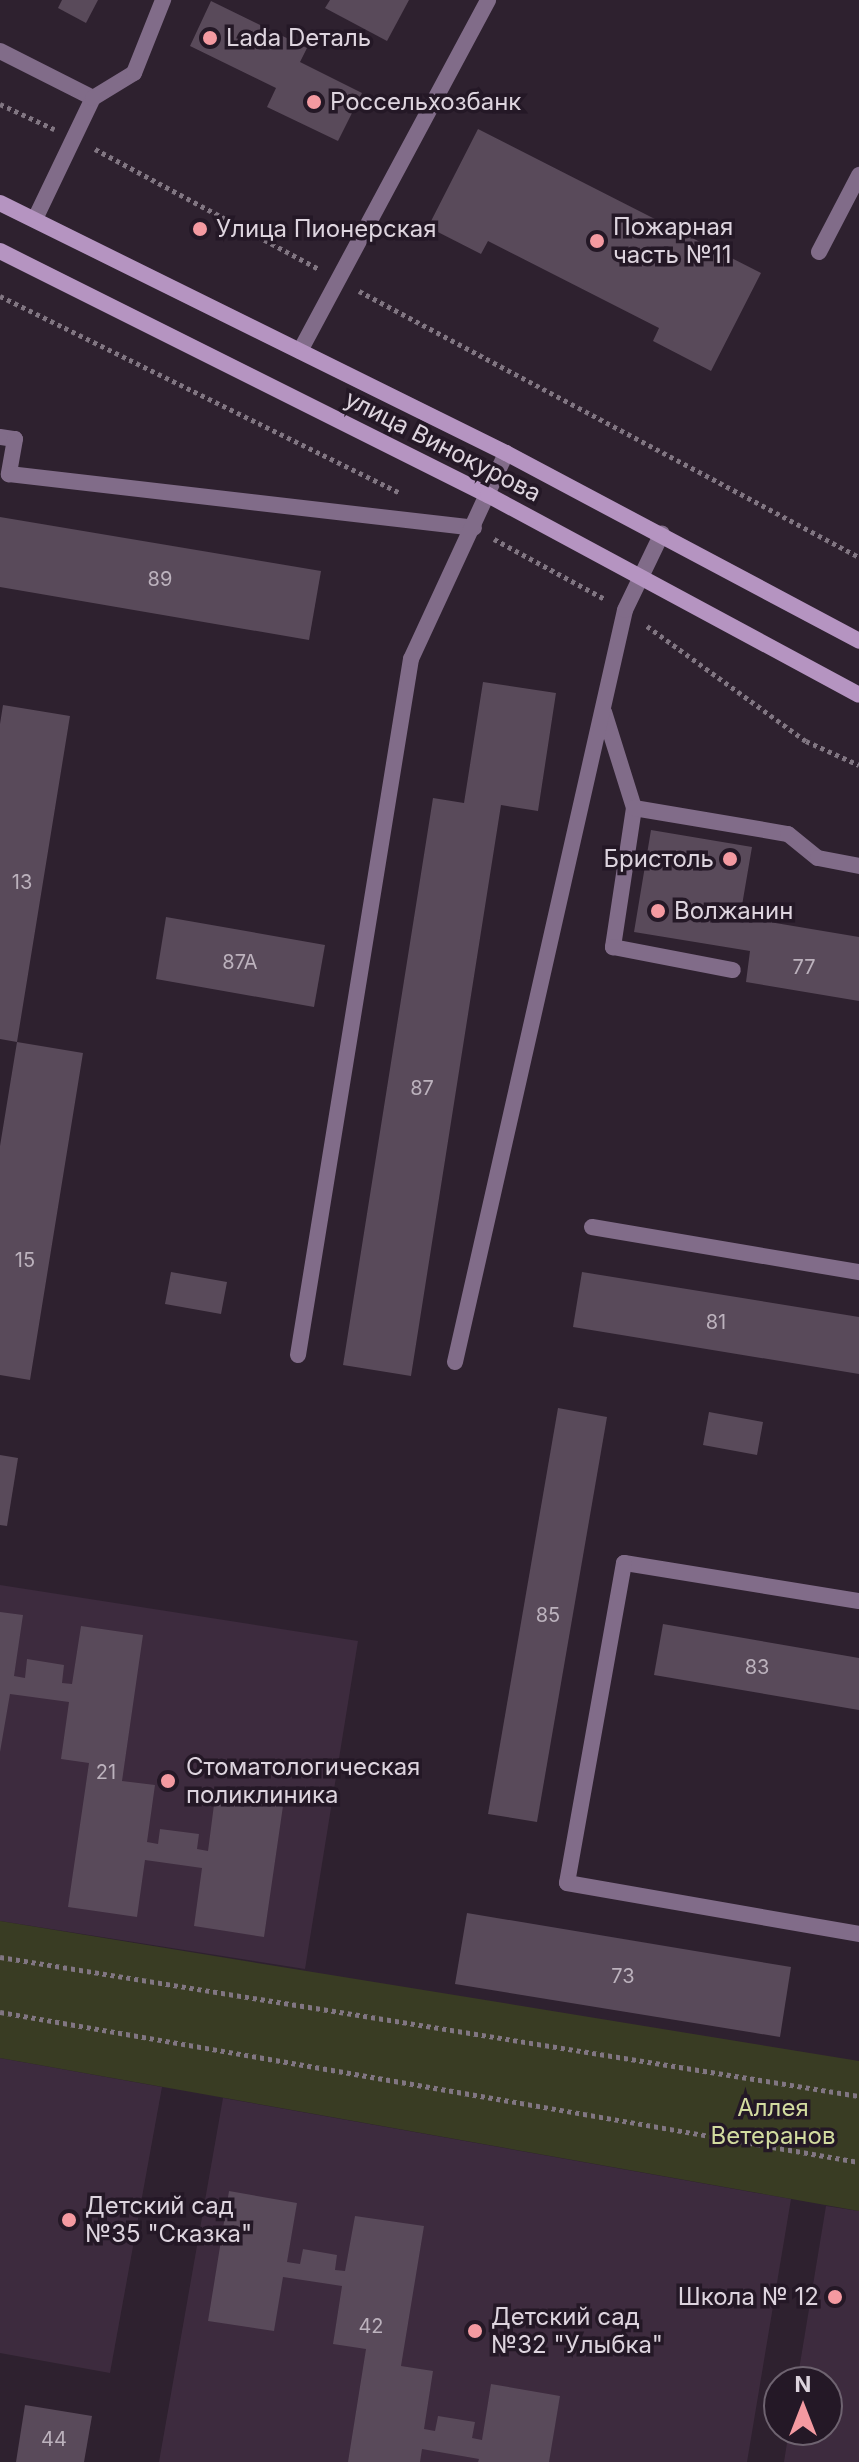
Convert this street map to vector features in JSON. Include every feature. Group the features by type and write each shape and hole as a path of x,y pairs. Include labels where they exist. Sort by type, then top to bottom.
{"main road":[{"name":"улица Винокурова","path":"0,203 506,453 662,533 859,641"},
{"name":"улица Винокурова","path":"0,251 488,495 859,695"}],"lane":[{"path":"35,219 93,98 134,73 163,0"},
{"path":"300,351 488,0"},
{"path":"0,51 93,98"},
{"path":"819,252 859,175"},
{"path":"0,437 15,439 9,474 474,528"},
{"path":"298,1355 411,659 506,453"},
{"path":"455,1362 625,610 662,533"},
{"path":"604,711 634,808 613,947 733,970"},
{"path":"634,808 788,834 818,858 859,866"},
{"path":"592,1227 859,1272"},
{"path":"859,1601 624,1563 567,1883 859,1934"}],"path":[{"path":"0,104 74,138 859,557"},
{"path":"0,1957 859,2096"},
{"path":"0,2012 859,2162"}],"shaded area":[{"name":"Cтоматологическая поликлиника","path":"0,1585 358,1641 305,1969 0,1921"},
{"name":"Детский сад №35 \"Сказка\"","path":"0,2058 162,2087 110,2373 0,2353"},
{"name":"Детский сад №32 \"Улыбка\"","path":"223,2098 791,2199 747,2462 159,2462"},
{"name":"Школа № 12","path":"826,2206 859,2211 859,2462 784,2462 786,2446 843,2446 843,2366 800,2366"}],"green space":[{"name":"Аллея Ветеранов","path":"0,1921 859,2061 859,2211 0,2058"}],"building":[{"path":"62,0 98,0 86,23 58,8"},
{"path":"330,0 409,0 387,41 325,8"},
{"path":"211,1 307,48 300,62 362,93 338,141 267,107 276,88 190,46"},
{"path":"478,129 761,273 711,371 653,341 659,328 488,241 481,254 428,227"},
{"path":"0,517 321,571 309,640 0,587"},
{"path":"483,682 556,693 538,811 501,805 411,1376 343,1365 433,798 464,803"},
{"path":"3,705 70,716 17,1042 0,1039 0,724"},
{"path":"651,830 752,847 740,917 859,937 859,1001 746,982 750,951 634,932"},
{"path":"166,917 325,945 314,1007 156,979"},
{"path":"17,1042 83,1053 30,1380 0,1375 0,1146"},
{"path":"171,1272 227,1282 221,1314 165,1304"},
{"path":"582,1272 859,1317 859,1374 573,1327"},
{"path":"558,1408 607,1417 537,1822 488,1814"},
{"path":"709,1412 763,1422 757,1455 703,1445"},
{"path":"0,1455 18,1458 7,1526 0,1525"},
{"path":"0,1612 23,1615 14,1676 25,1678 27,1659 64,1665 62,1683 72,1684 81,1626 143,1635 122,1781 155,1785 147,1842 158,1844 160,1829 199,1834 197,1849 208,1851 215,1797 283,1806 264,1937 194,1926 202,1868 145,1860 137,1917 68,1907 89,1763 61,1759 69,1702 10,1694 0,1752"},
{"path":"663,1624 859,1658 859,1710 654,1675"},
{"path":"467,1913 791,1967 780,2037 455,1984"},
{"path":"229,2191 297,2203 287,2262 300,2264 303,2249 337,2255 335,2270 345,2271 355,2216 424,2226 401,2366 433,2371 424,2429 435,2431 438,2416 475,2422 472,2438 482,2440 491,2384 560,2396 549,2462 478,2462 479,2459 422,2449 420,2462 348,2462 366,2349 333,2344 342,2286 283,2277 274,2331 208,2321"},
{"path":"25,2405 92,2416 84,2462 16,2462"}],"place":[{"name":"Lada Dеталь","path":"210,38"},
{"name":"Россельхозбанк","path":"314,102"},
{"name":"Улица Пионерская","path":"200,229"},
{"name":"Пожарная часть №11","path":"597,241"},
{"name":"Бристоль","path":"730,859"},
{"name":"Волжанин","path":"658,911"},
{"name":"Cтоматологическая поликлиника","path":"168,1781"},
{"name":"Детский сад №35 \"Сказка\"","path":"69,2220"},
{"name":"Школа № 12","path":"835,2297"},
{"name":"Детский сад №32 \"Улыбка\"","path":"475,2331"}]}
